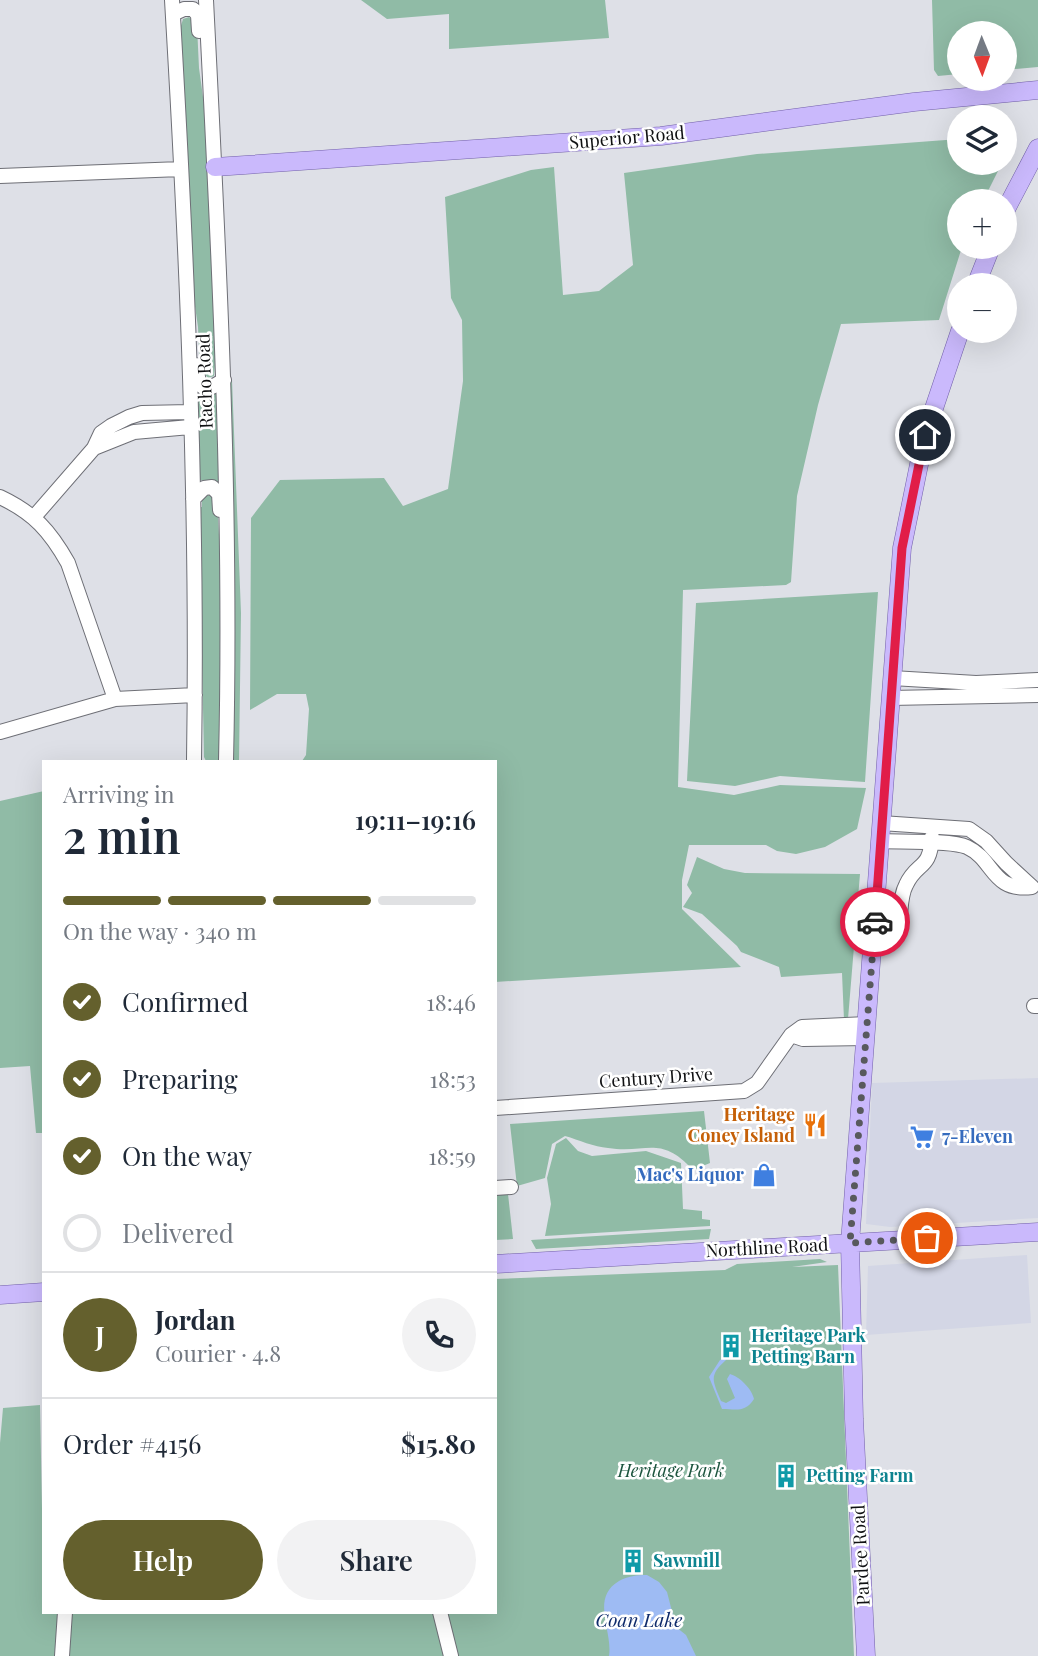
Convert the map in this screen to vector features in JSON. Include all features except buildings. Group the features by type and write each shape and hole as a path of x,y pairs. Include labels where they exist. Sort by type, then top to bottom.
{"main road":[{"name":"Superior Road","path":"215,167 662,136 926,101 1038,90"},
{"path":"1017,189 1038,148"},
{"name":"Pardee Road","path":"866,1656 852,1362 850,1243 902,548 914,484 936,396 956,343"},
{"name":"Northline Road","path":"497,1265 1038,1232"},
{"path":"0,1295 42,1292"}],"street":[{"name":"Racho Road","path":"206,0 224,380 228,598 226,760"},
{"name":"Racho Road","path":"173,7 193,499 194,760"},
{"path":"173,7 193,9 198,15 202,67 213,126"},
{"path":"0,176 181,169"},
{"path":"185,284 195,333 199,383 203,387 212,387 224,380"},
{"path":"34,517 94,448 101,433 129,417 160,412 190,420"},
{"path":"129,417 134,432"},
{"path":"94,448 134,432 190,420"},
{"path":"193,499 204,488 212,487 219,494 220,548 228,598"},
{"path":"0,497 34,517 58,545 68,563 115,699"},
{"path":"194,667 202,721 201,760"},
{"path":"892,678 976,683 1038,680"},
{"path":"0,732 115,699 195,695"},
{"path":"890,698 1038,695"},
{"path":"899,924 905,887 914,873 926,863 932,827"},
{"path":"881,832 932,827 969,829 986,841 1006,863 1035,887"},
{"path":"881,832 931,843 961,845 977,854 1002,882 1017,888 1035,887"},
{"path":"977,854 986,841"},
{"name":"Century Drive","path":"497,1108 744,1091 757,1083 791,1035 803,1039 866,1031"},
{"path":"497,1188 511,1186"},
{"path":"62,1656 65,1614"},
{"path":"440,1614 451,1656"}],"shaded area":[{"path":"1038,1078 1038,1218 890,1227 866,1224 872,1083"},
{"path":"1027,1255 1031,1323 866,1335 868,1266"}],"green space":[{"path":"361,0 605,0 609,38 449,49 449,14 387,19"},
{"path":"932,0 1038,0 1038,67 1017,69 1017,21 947,21 947,75 938,76 934,70"},
{"path":"189,17 197,26 199,68 207,126 217,365 214,376 208,378 200,369 198,327 190,272 180,29 183,19"},
{"path":"947,140 947,175 996,175 989,189 947,189 947,259 958,259 954,273 947,273 947,295 939,320 841,324 818,405 797,496 791,582 786,585 683,590 678,787 734,795 780,785 866,788 857,829 825,847 796,854 777,851 766,845 689,845 682,880 682,909 741,967 497,982 497,760 303,760 306,755 309,709 306,694 277,694 250,710 251,518 280,480 384,478 403,506 448,489 463,381 462,320 451,298 445,197 531,170 554,167 563,295 599,291 633,265 624,173 757,154"},
{"path":"232,380 241,613 239,760 232,760 234,557 229,383"},
{"path":"217,391 220,483 200,480 196,393"},
{"path":"208,495 212,496 217,503 223,598 219,760 206,760 204,757 199,507 202,507 202,499"},
{"path":"878,592 865,782 780,776 735,786 687,781 696,603"},
{"path":"42,791 42,1133 36,1133 30,1066 0,1068 0,801"},
{"path":"697,857 724,869 745,873 860,874 848,1019 844,1020 842,973 781,977 779,967 741,952 702,914 683,907 692,893 687,885"},
{"path":"704,1111 710,1163 693,1170 671,1152 662,1149 603,1147 565,1136 552,1144 545,1178 517,1186 510,1124"},
{"path":"566,1138 578,1151 592,1156 646,1151 681,1163 683,1209 702,1211 702,1219 710,1220 710,1226 545,1236 551,1204 547,1178 556,1144"},
{"path":"508,1194 513,1239 497,1240 497,1195"},
{"path":"711,1229 709,1239 536,1249 531,1240"},
{"name":"Heritage Park","path":"820,1259 827,1262 792,1267 838,1265 854,1656 0,1656 0,1443 3,1408 40,1405 42,1614 497,1614 497,1279 725,1270 737,1264"}],"water":[{"path":"725,1358 714,1375 716,1388 721,1401 726,1403 735,1398 727,1379 730,1374 738,1378 748,1387 754,1399 744,1408 722,1409 709,1377 720,1360"},
{"name":"Coan Lake","path":"647,1575 659,1582 667,1592 676,1627 686,1635 696,1656 609,1656 604,1606 606,1596 610,1588 619,1581"}],"way so far":[{"path":"875,922 850,1243 927,1238"}],"place":[{"name":"Heritage Coney Island","path":"815,1125"},
{"name":"7-Eleven","path":"922,1137"},
{"name":"Mac's Liquor","path":"764,1175"},
{"name":"Heritage Park Petting Barn","path":"731,1346"},
{"name":"Petting Farm","path":"786,1476"},
{"name":"Sawmill","path":"633,1561"}],"route":[{"path":"875,922 902,548 925,435"}]}
